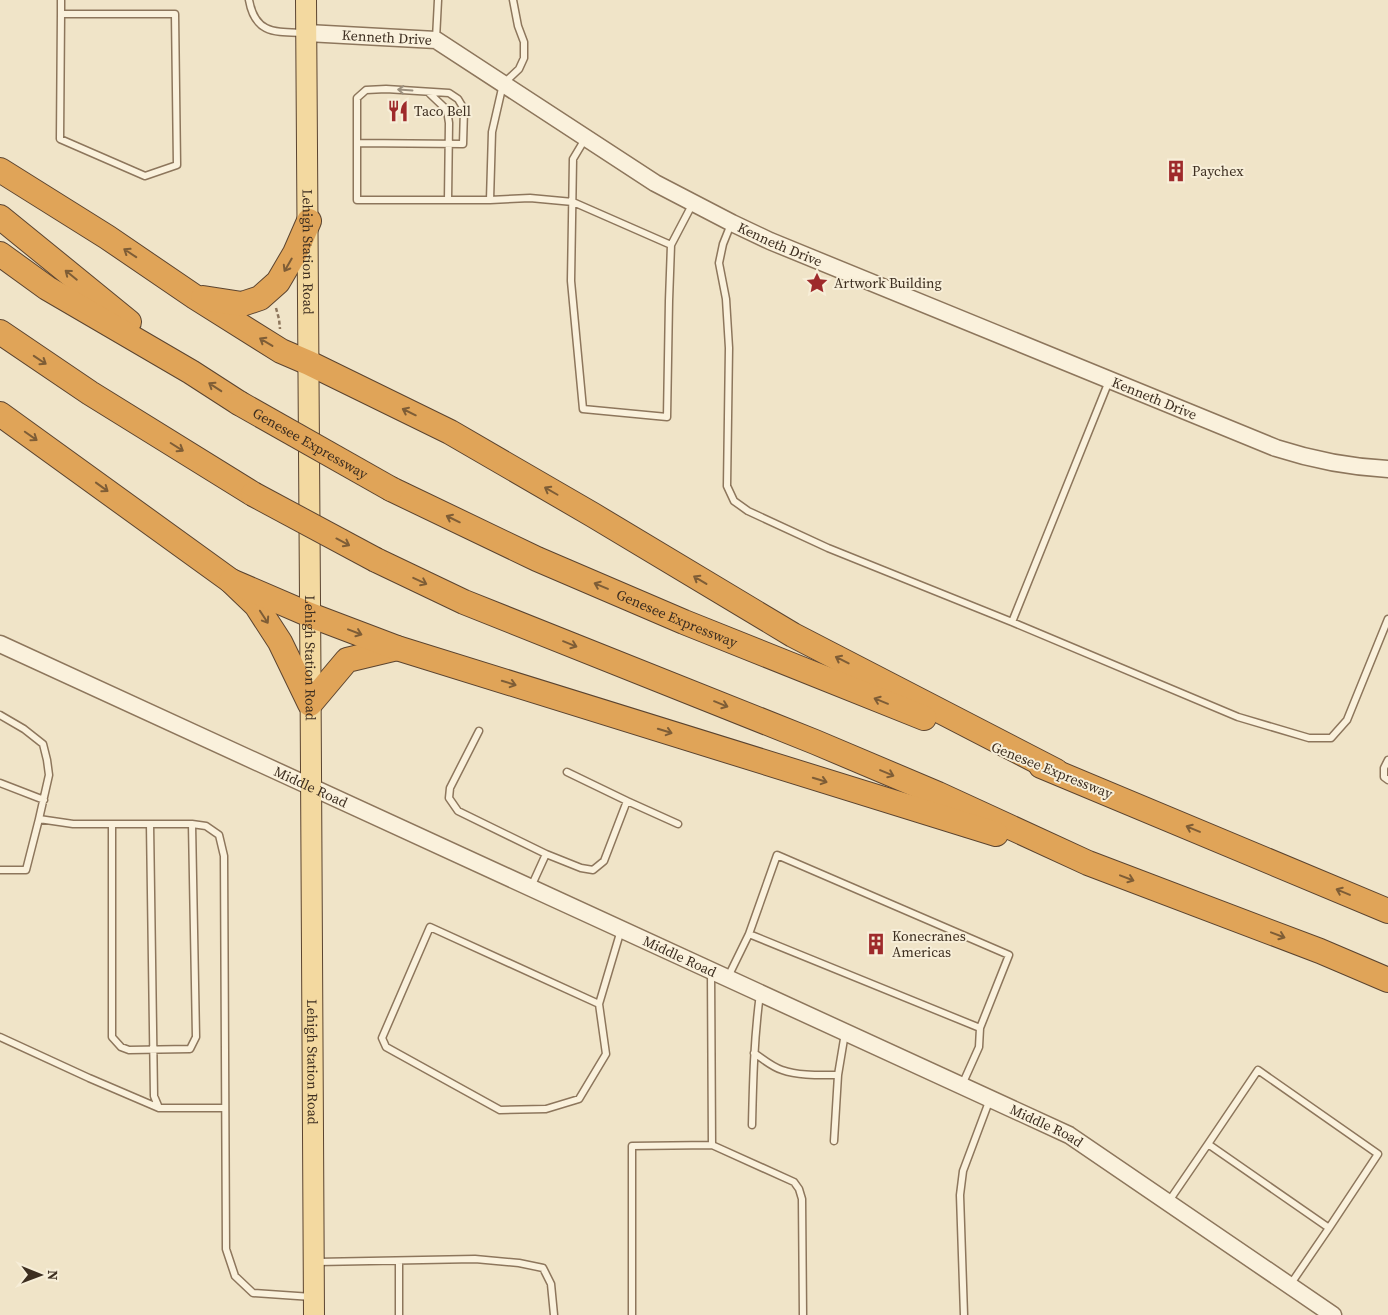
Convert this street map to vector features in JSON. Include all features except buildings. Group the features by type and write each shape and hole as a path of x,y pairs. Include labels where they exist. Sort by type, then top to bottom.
{"highway":[{"path":"0,170 107,237 195,298 281,351 450,432 585,510 792,635 1056,771"},
{"path":"0,217 191,372"},
{"path":"195,298 242,304 260,298 278,282 295,253 309,221"},
{"name":"Genesee Expressway","path":"0,254 47,288 191,372 239,403 391,489 537,559 684,622 1056,771 1388,911"},
{"path":"0,332 90,393 254,494 376,560 464,602 815,742 938,794 1088,863"},
{"path":"0,414 232,581 256,605 280,642 310,704 347,660 397,648"},
{"path":"232,581 310,615 397,648 1088,863 1320,951 1388,980"}],"main road":[{"name":"Lehigh Station Road","path":"306,0 309,221 310,785 314,1306"}],"street":[{"name":"Kenneth Drive","path":"307,33 436,40 655,183 770,241 1282,450 1337,464 1388,469"},
{"name":"Middle Road","path":"0,644 1069,1135 1333,1315"}],"lane":[{"path":"60,14 175,14 177,165 145,176 60,139 60,14 61,0"},
{"path":"249,0 257,22 270,31 307,33"},
{"path":"436,40 438,0"},
{"path":"490,200 492,132 503,84 519,69 524,58 524,42 518,26 514,0"},
{"path":"357,144 463,144 464,109 458,99 448,93 386,89 366,90 357,98 357,144 357,200 490,200 530,198 573,202 671,245"},
{"path":"428,92 447,110 449,123 448,200"},
{"path":"585,138 573,159 571,281 583,409 666,417 671,245 692,203"},
{"path":"732,223 723,244 719,263 726,299 729,348 727,486 734,501 748,511 828,548 1012,622 1238,717 1309,738 1331,738 1347,720 1388,619"},
{"path":"1012,622 1110,380"},
{"path":"0,715 24,729 43,744 49,775 26,870 0,870"},
{"path":"479,730 450,788 449,798 458,811 546,854 581,868 593,870 604,861 627,801"},
{"path":"1388,760 1384,768 1384,777 1388,780"},
{"path":"566,772 678,824"},
{"path":"0,783 44,800"},
{"path":"38,819 73,824 192,824 206,826 219,835 224,856 226,1249 235,1276 253,1293 314,1306"},
{"path":"112,824 112,1037 121,1047 129,1050 190,1049 196,1037 192,824"},
{"path":"150,824 154,1096 159,1108"},
{"path":"531,887 546,854"},
{"path":"728,978 749,934 777,855 1009,955 980,1028 979,1047 962,1085"},
{"path":"599,1004 430,926 382,1038 386,1047 500,1110 546,1109 579,1099 606,1054 599,1004 622,929"},
{"path":"749,934 980,1028"},
{"path":"711,970 712,1145"},
{"path":"752,1125 754,1053 761,993"},
{"path":"834,1141 838,1076 845,1032"},
{"path":"0,1037 159,1108 225,1108"},
{"path":"754,1053 781,1070 838,1076"},
{"path":"1168,1202 1258,1070 1378,1154 1290,1286"},
{"path":"964,1315 960,1195 963,1171 990,1098"},
{"path":"1208,1144 1329,1228"},
{"path":"632,1315 632,1146 712,1145 794,1182 799,1189 802,1199 803,1315"},
{"path":"313,1262 475,1259 519,1263 543,1268 550,1284 554,1315"},
{"path":"399,1261 399,1315"}],"path":[{"path":"275,304 280,333"}],"place":[{"name":"Taco Bell","path":"398,111"},
{"name":"Paychex","path":"1176,171"},
{"name":"Artwork Building","path":"817,283"},
{"name":"Konecranes Americas","path":"876,944"}]}
